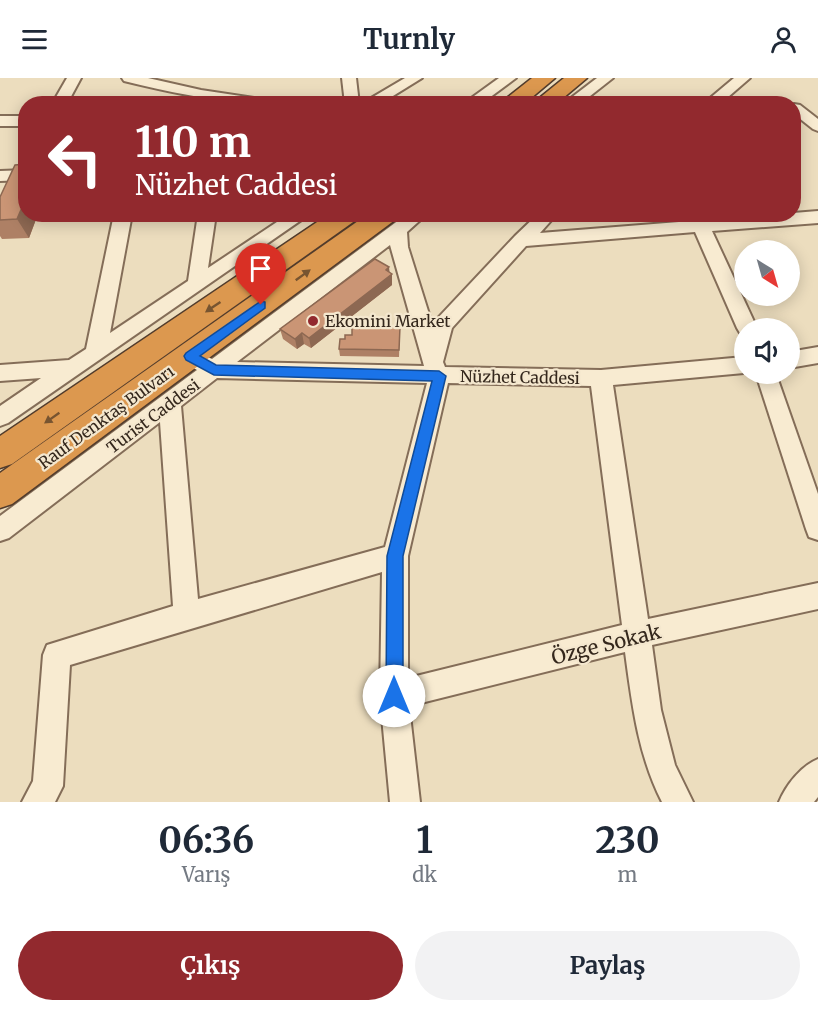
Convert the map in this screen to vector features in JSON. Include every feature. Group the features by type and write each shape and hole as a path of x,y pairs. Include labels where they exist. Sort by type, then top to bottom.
{"highway":[{"path":"520,96 545,78"},
{"path":"553,96 577,78"},
{"name":"Rauf Denktaş Bulvarı","path":"0,454 335,222"},
{"name":"Rauf Denktaş Bulvarı","path":"0,493 202,363 392,222"}],"street":[{"path":"64,96 74,78"},
{"path":"129,78 209,96"},
{"path":"201,94 207,78"},
{"path":"349,78 351,96"},
{"path":"382,96 415,78"},
{"path":"581,96 606,78"},
{"path":"720,96 743,78"},
{"path":"480,96 500,79"},
{"path":"801,107 818,106"},
{"path":"801,113 818,126"},
{"path":"0,121 18,121"},
{"path":"0,176 18,172"},
{"path":"11,193 18,180"},
{"path":"801,219 818,218"},
{"path":"96,351 121,222"},
{"path":"197,283 206,222"},
{"path":"0,417 290,222"},
{"path":"392,222 436,369"},
{"path":"405,802 394,696 395,556 436,369 443,325 540,222"},
{"path":"521,240 760,222"},
{"path":"701,226 742,318"},
{"path":"800,358 818,355"},
{"name":"Nüzhet Caddesi","path":"202,363 436,369 601,378 734,366"},
{"name":"Turist Caddesi","path":"0,530 170,404 202,363"},
{"path":"0,373 72,368 118,372"},
{"path":"601,378 647,710 659,759 678,802"},
{"path":"769,384 818,529"},
{"path":"170,404 182,576 187,615"},
{"path":"37,802 48,786 57,655 187,615 395,556"},
{"name":"Özge Sokak","path":"394,696 637,635 818,596"},
{"path":"794,802 818,774"}],"building":[{"path":"15,165 18,165 18,217 17,219 0,220 0,197"},
{"path":"375,259 389,267 386,270 392,274 309,338 302,333 295,339 280,329"},
{"path":"352,326 400,327 399,350 339,349 340,339 345,339 345,335 352,335"}],"place":[{"name":"Ekomini Market","path":"313,321"}],"route":[{"path":"261,305 190,356 214,370 439,376 395,556 394,696"}]}
